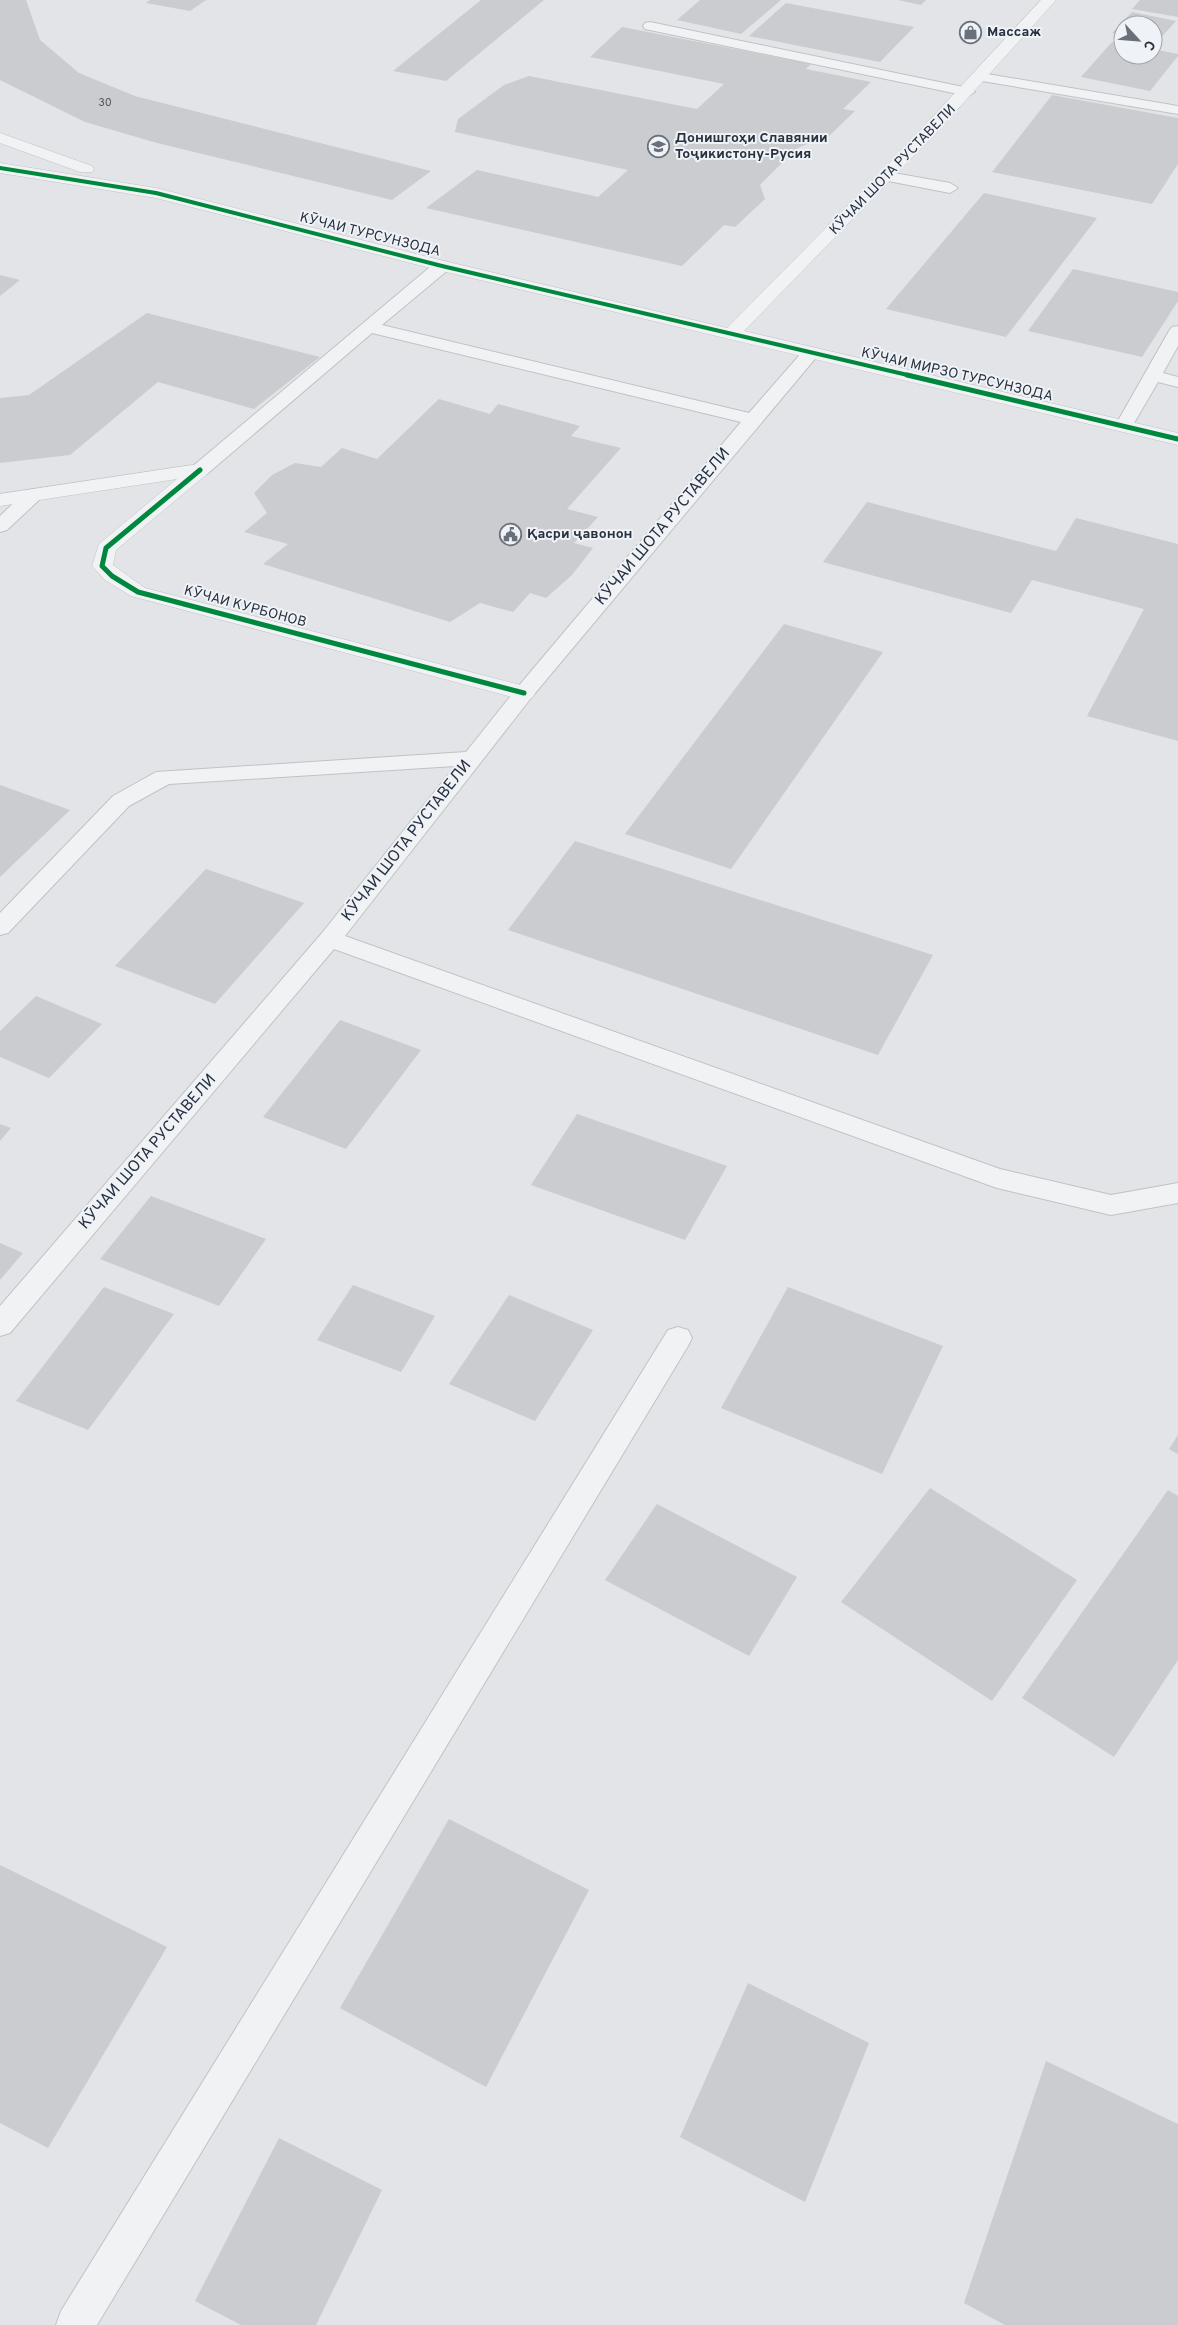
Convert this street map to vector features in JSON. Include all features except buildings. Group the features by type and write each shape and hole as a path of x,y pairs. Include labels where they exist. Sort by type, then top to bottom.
{"street":[{"name":"КӮЧАИ ШОТА РУСТАВЕЛИ","path":"731,334 888,176 968,92 1049,0"},
{"path":"0,138 156,193"},
{"name":"КӮЧАИ ТУРСУНЗОДА","path":"0,168 156,193 442,266 731,334"},
{"name":"КӮЧАИ МИРЗО ТУРСУНЗОДА","path":"731,334 1178,439"},
{"path":"0,500 200,470"},
{"name":"КӮЧАИ КУРБОНОВ","path":"200,470 106,548 102,566 112,576 138,592 524,693"}],"lane":[{"path":"650,26 968,92"},
{"path":"981,77 1178,110"},
{"path":"888,176 950,188"},
{"path":"200,470 371,328 442,266"},
{"path":"371,328 753,419"},
{"path":"1124,426 1178,331"},
{"name":"КӮЧАИ ШОТА РУСТАВЕЛИ","path":"0,1325 330,939 524,693 753,419 810,354"},
{"path":"1153,376 1178,382"},
{"path":"0,526 33,495"},
{"path":"0,927 121,801 164,777 473,758"},
{"path":"330,939 997,1178 1111,1205 1178,1193"},
{"path":"75,2325 678,1338"}],"cycle path":[{"path":"0,168 156,193 442,266 1178,439"},
{"path":"200,470 106,548 102,566 112,576 138,592 524,693"}],"place":[{"name":"Массаж","path":"971,32"},
{"name":"Донишгоҳи Славянии Тоҷикистону-Русия","path":"659,146"},
{"name":"Қасри ҷавонон","path":"511,534"}]}
